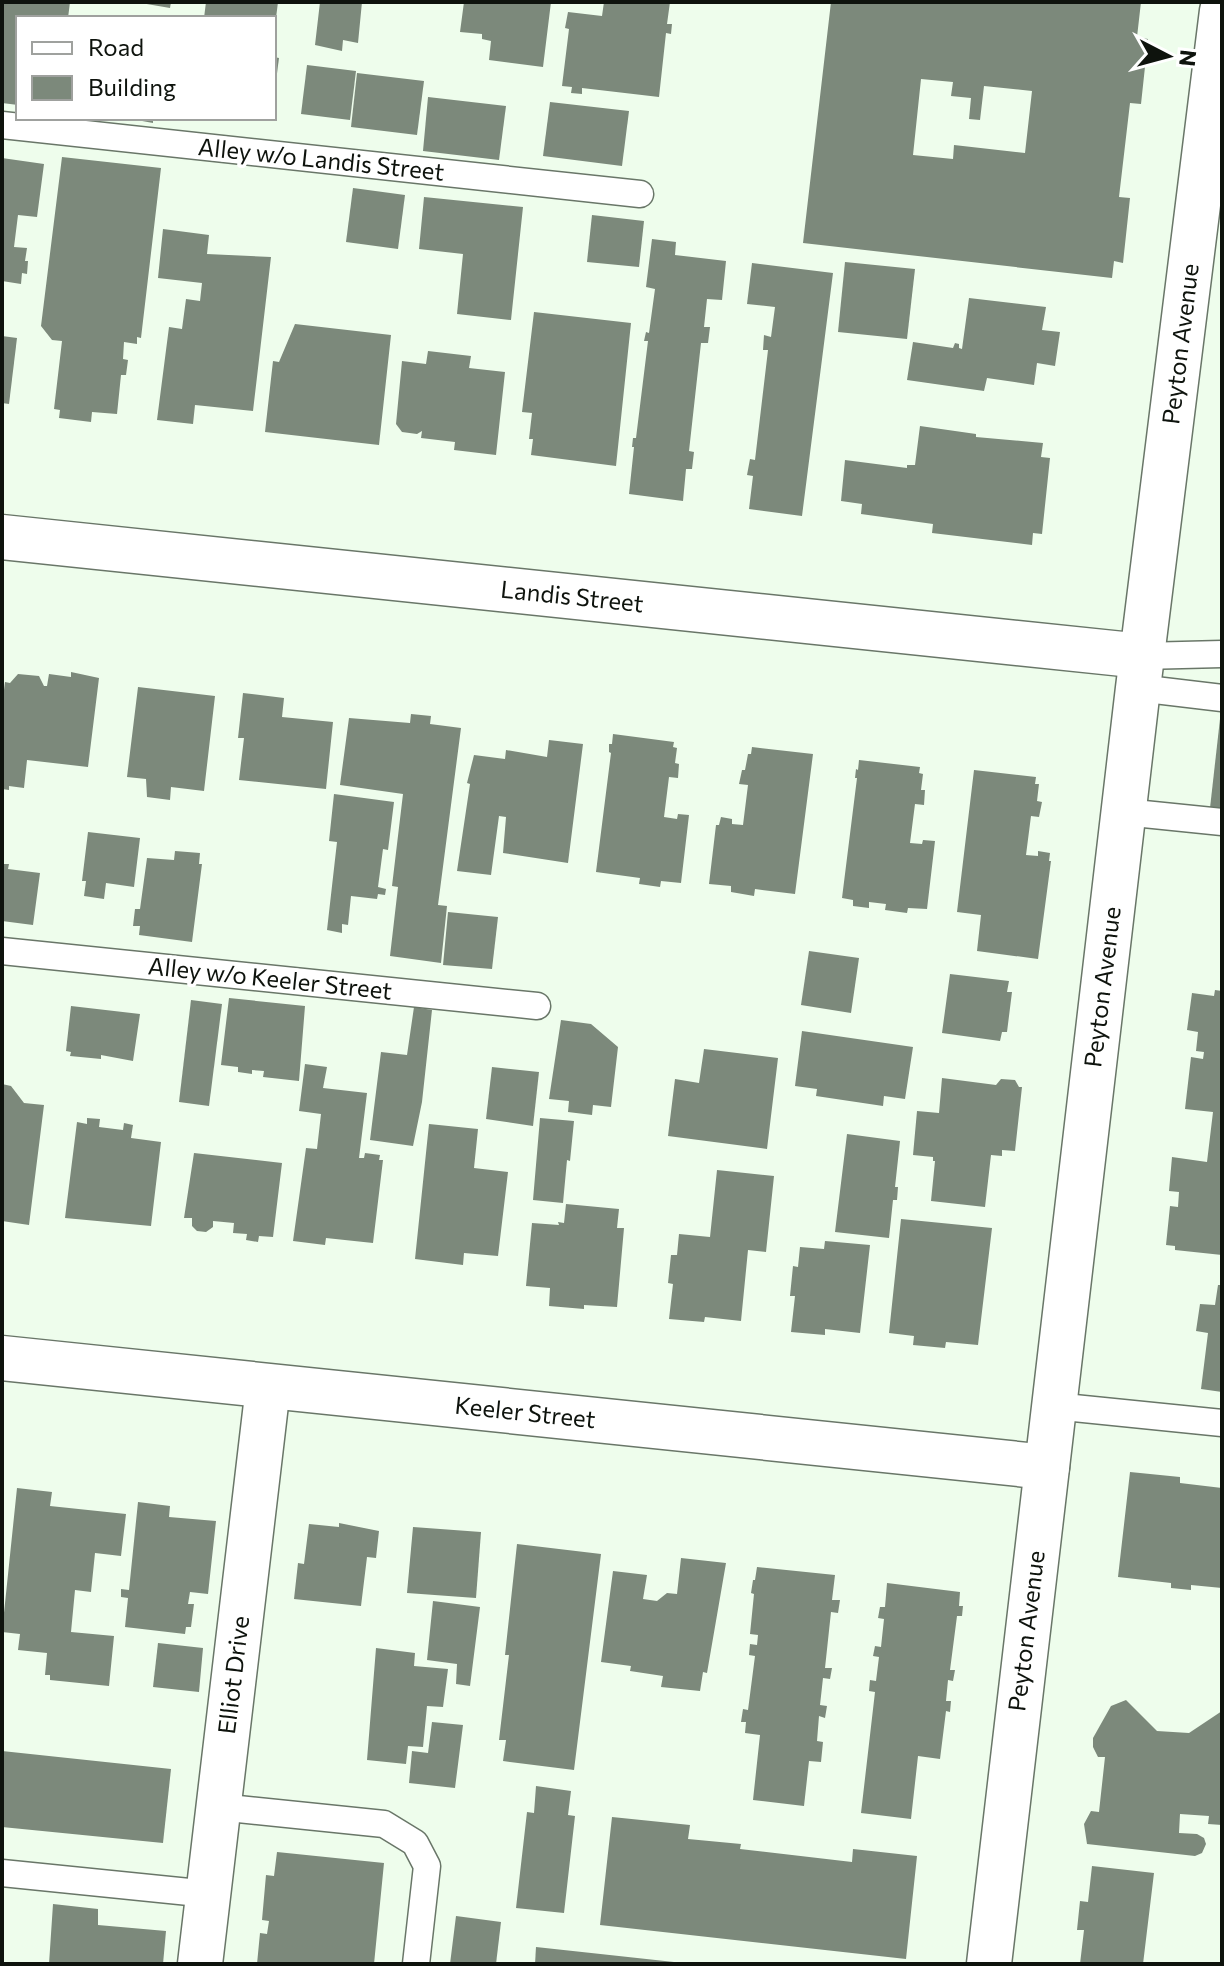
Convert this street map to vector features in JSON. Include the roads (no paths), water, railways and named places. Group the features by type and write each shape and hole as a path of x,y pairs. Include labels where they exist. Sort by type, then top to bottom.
{"street":[{"name":"Peyton Avenue","path":"989,1964 1140,672 1221,26"},
{"name":"Landis Street","path":"2,537 1140,672"},
{"name":"Keeler Street","path":"2,1358 1047,1467"},
{"name":"Elliot Drive","path":"200,1964 268,1387"}],"lane":[{"name":"Alley w/o Landis Street","path":"2,125 640,194"},
{"path":"1140,672 1222,654"},
{"path":"1140,672 1222,698"},
{"path":"1124,812 1222,822"},
{"name":"Alley w/o Keeler Street","path":"2,951 537,1006"},
{"path":"1054,1406 1222,1423"},
{"path":"219,1807 384,1824 415,1843 427,1866 416,1964"},
{"path":"2,1873 209,1894"}]}
